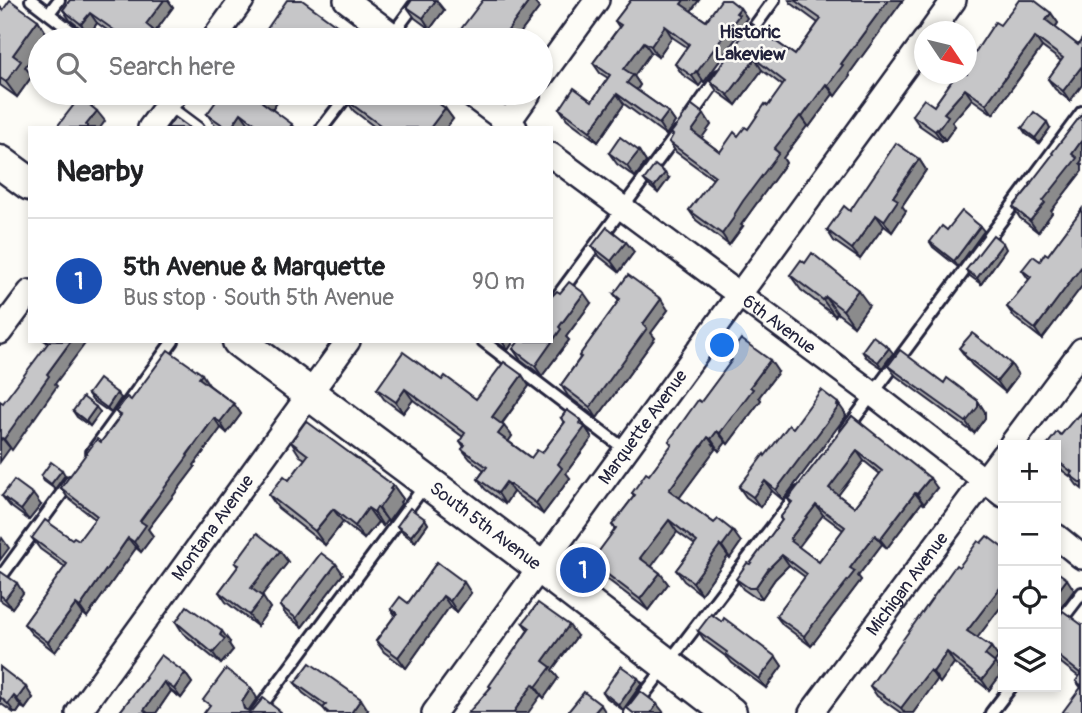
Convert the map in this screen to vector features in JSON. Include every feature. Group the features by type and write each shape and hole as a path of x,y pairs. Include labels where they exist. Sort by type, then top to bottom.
{"street":[{"path":"222,28 242,0"},
{"path":"346,0 381,28"},
{"path":"553,60 597,0"},
{"path":"939,21 954,0"},
{"name":"Marquette Avenue","path":"434,713 914,55"},
{"path":"151,126 161,105"},
{"path":"483,105 509,126 522,105"},
{"name":"6th Avenue","path":"553,156 873,394 998,491"},
{"path":"0,162 28,183"},
{"path":"0,332 28,295"},
{"name":"South 5th Avenue","path":"242,343 730,713"},
{"name":"Montana Avenue","path":"78,713 346,343"},
{"path":"1015,440 1082,350"},
{"name":"Michigan Avenue","path":"811,713 998,462"},
{"path":"1061,540 1082,557"}],"lane":[{"path":"31,0 67,28"},
{"path":"48,13 59,0"},
{"path":"400,28 418,0"},
{"path":"742,44 774,0"},
{"path":"553,302 726,67"},
{"path":"174,105 196,126"},
{"path":"324,126 340,105"},
{"path":"840,437 1082,112"},
{"path":"89,456 172,343"},
{"path":"486,343 626,450"},
{"path":"509,361 517,351"},
{"path":"0,578 73,478"},
{"path":"629,713 807,481"},
{"path":"256,713 427,482"},
{"path":"1061,621 1082,593"},
{"path":"991,713 1007,692"}],"building":[{"path":"10,0 38,20 32,28 28,28 28,34 13,55 21,61 6,82 0,78 0,7 3,10"},
{"path":"70,0 164,0 146,24 151,28 111,28 90,13 81,24 63,10"},
{"path":"287,0 302,0 340,28 268,28"},
{"path":"412,0 436,0 423,18 407,7"},
{"path":"483,0 530,0 510,28 462,28"},
{"path":"631,0 684,0 681,4 706,21 721,0 730,0 740,8 736,13 739,15 692,76 675,64 689,44 665,26 651,46 644,42 624,69 633,75 627,83 668,112 659,124 617,94 590,131 560,109 574,88 592,101 610,75 593,63 621,25 615,21"},
{"path":"794,0 888,0 828,85 826,84 774,149 779,153 722,234 689,210 715,176 669,142 673,135 671,133 692,105 704,114 692,131 720,152 734,132 738,136 745,127 748,129 765,104 768,106 785,82 755,59 728,95 710,81 751,24 795,55 821,19"},
{"path":"1019,0 1034,0 1051,13 1046,20 1078,45 1082,39 1082,66 1063,91 1048,79 1063,58 1035,37 986,104 965,89 944,113 948,116 935,131 912,115 924,99 934,106 949,84 977,84 977,49 995,22 1000,25"},
{"path":"74,105 90,105 97,111 86,125 88,126 58,126"},
{"path":"213,105 266,105 292,124 258,126 241,113 232,126 224,126 207,114"},
{"path":"353,105 441,105 445,108 432,126 380,125"},
{"path":"1034,112 1047,122 1035,138 1022,128"},
{"path":"1082,114 1082,140 1072,154 1077,158 1030,221 1013,207"},
{"path":"175,117 187,126 168,126"},
{"path":"620,137 639,151 627,166 609,153"},
{"path":"896,143 919,159 893,197 898,200 884,221 876,215 852,249 827,230 844,206 850,211"},
{"path":"655,165 665,173 654,187 644,180"},
{"path":"1082,209 1082,266 1035,329 1007,307 1031,277 1022,270 1033,256 1040,261 1045,253 1048,255"},
{"path":"962,211 980,226 954,261 930,242 942,226 947,230"},
{"path":"607,227 626,242 611,261 592,246"},
{"path":"993,235 1003,243 977,278 966,270"},
{"path":"812,253 858,290 843,310 826,297 823,300 790,275 801,260 805,263"},
{"path":"628,275 661,299 643,324 647,328 590,407 561,385 620,299 614,294"},
{"path":"569,282 584,293 559,327 561,329 553,340 553,295 557,291 560,293"},
{"path":"972,333 1011,364 997,381 959,348"},
{"path":"873,336 889,348 878,362 862,351"},
{"path":"741,339 770,360 750,387 753,389 720,433 717,431 711,439 708,437 669,490 714,523 718,519 733,531 693,582 676,570 697,542 669,520 640,558 660,573 640,599 591,562 616,528 612,525 635,495 632,493 672,444 669,441 698,400 701,402 732,360 728,357"},
{"path":"48,343 70,343 47,374 49,376 0,441 0,401 3,403"},
{"path":"518,343 551,343 535,366 513,349"},
{"path":"168,350 202,374 199,378 234,404 220,422 214,418 140,521 146,525 134,542 128,538 80,607 76,604 48,642 24,624 67,564 32,538 45,520 72,539 74,537 79,540 97,516 61,488 97,439 101,442 121,415 116,412 127,397 131,400"},
{"path":"900,350 944,383 947,378 978,401 978,407 966,422 888,366"},
{"path":"403,352 442,380 445,376 476,399 504,362 522,375 492,417 504,426 498,434 531,458 537,450 542,453 565,422 561,418 567,410 581,420 579,423 585,427 558,464 562,468 536,503 506,482 498,493 478,479 487,467 462,449 465,445 460,441 465,433 405,389 396,402 377,389"},
{"path":"99,379 117,393 107,408 88,394"},
{"path":"821,390 839,406 776,490 765,481 753,497 739,487 789,425 793,428"},
{"path":"83,397 96,407 86,421 73,411"},
{"path":"1082,412 1082,484 1061,464 1061,440 1051,440 1057,432 1061,435 1075,418"},
{"path":"852,416 930,478 880,539 875,535 850,568 855,571 804,636 776,616 807,574 782,555 755,588 749,588 736,579 782,520 780,518 792,502 788,499","holes":["857,451 882,471 854,507 829,488","816,505 845,527 819,562 790,539"]},
{"path":"306,421 393,485 379,508 374,512 368,508 355,526 333,509 315,531 269,495 284,476 289,480 308,455 291,442"},
{"path":"51,462 62,470 51,484 41,476"},
{"path":"14,480 33,494 21,510 2,496"},
{"path":"410,508 425,519 411,536 397,526"},
{"path":"257,533 280,551 251,588 263,597 249,615 219,592 239,565 235,563"},
{"path":"987,536 998,544 998,591 967,631 991,647 985,655 995,663 982,680 947,652 901,708 870,686 956,565 959,567 978,541 981,543"},
{"path":"321,553 336,564 296,618 280,606"},
{"path":"437,562 464,582 450,601 443,596 398,657 376,641 397,613 391,609 400,597 408,603"},
{"path":"0,572 17,583 5,599 0,595"},
{"path":"1061,575 1067,579 1061,587"},
{"path":"538,603 569,625 543,661 551,667 536,687 533,684 513,713 468,713 491,687 489,686 530,628 523,623"},
{"path":"187,606 222,631 220,635 225,639 213,653 176,622"},
{"path":"1063,611 1082,625 1082,686 1076,681 1081,674 1061,658"},
{"path":"711,614 722,622 724,618 776,657 759,679 698,631"},
{"path":"161,655 185,673 174,689 164,682 144,710 148,713 119,713 146,678"},
{"path":"310,663 361,699 351,713 329,713 323,708 326,705 295,683"},
{"path":"621,666 638,678 619,705 603,692"},
{"path":"0,667 26,687 17,699 14,696 8,704 0,697"},
{"path":"226,669 251,688 242,702 244,709 253,710 263,698 281,713 204,713 210,705 203,700"},
{"path":"1082,686 1082,713 1062,713"},
{"path":"640,691 657,704 651,713 633,713 627,708"},
{"path":"584,692 601,705 594,713 567,713"}],"place":[{"name":"5th Avenue & Marquette","path":"583,570"}],"district":[{"name":"Historic Lakeview","path":"750,43"}]}
